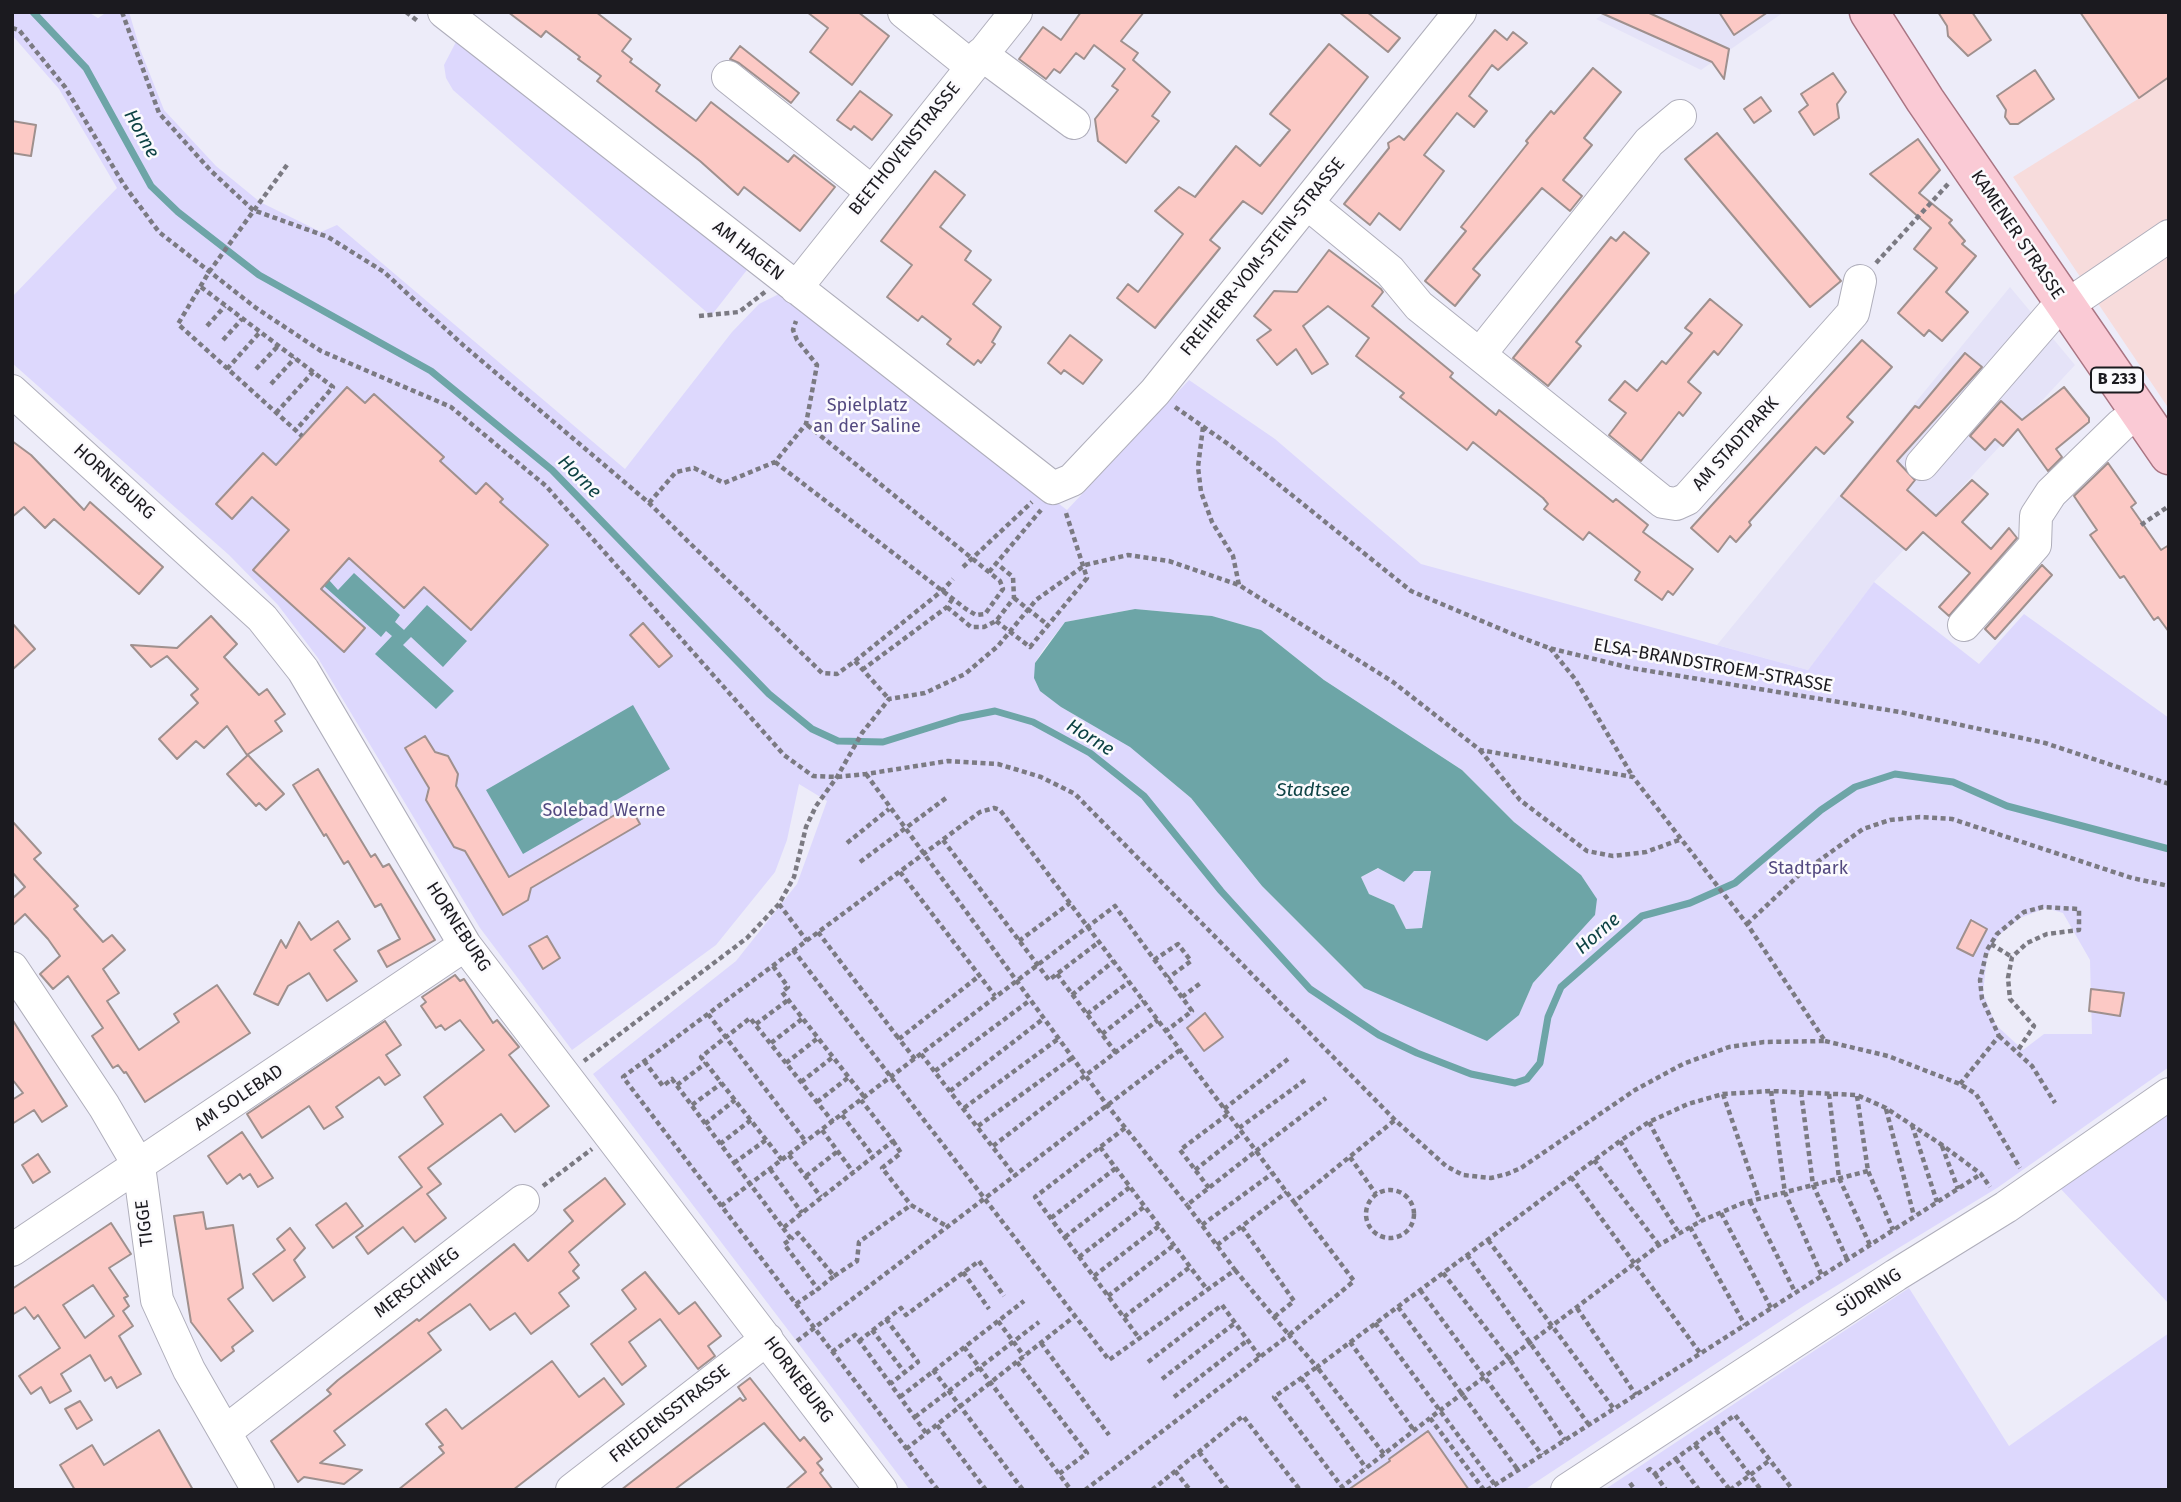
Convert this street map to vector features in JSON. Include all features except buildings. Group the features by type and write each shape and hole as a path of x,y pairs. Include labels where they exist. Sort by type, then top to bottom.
{"main road":[{"name":"KAMENER STRASSE","path":"1869,12 1925,100 2169,455"}],"street":[{"name":"AM HAGEN","path":"444,12 794,295 1053,488"},
{"path":"904,12 1074,123"},
{"name":"BEETHOVENSTRASSE","path":"794,295 871,191 1016,12"},
{"name":"FREIHERR-VOM-STEIN-STRASSE","path":"1053,488 1072,480 1155,392 1460,12"},
{"path":"728,77 871,191"},
{"path":"1480,354 1649,142 1680,116"},
{"name":"AM STADTPARK","path":"1307,203 1390,271 1419,306 1663,502 1676,504 1687,499 1853,313 1860,281"},
{"path":"1922,464 2065,304 2169,236"},
{"name":"HORNEBURG","path":"12,391 262,618 303,670 465,945 881,1490"},
{"path":"1964,625 2035,545 2036,516 2051,493 2120,425 2139,411"},
{"name":"AM SOLEBAD","path":"12,1250 465,945"},
{"name":"TIGGE","path":"12,968 104,1106 139,1166 158,1300 189,1370 258,1490"},
{"name":"SÜDRING","path":"1567,1490 1896,1275 2032,1190 2169,1094"},
{"name":"MERSCHWEG","path":"226,1431 523,1201"},
{"name":"FRIEDENSSTRASSE","path":"572,1490 773,1346"}],"path":[{"path":"122,12 159,113 210,170 253,210 328,237 384,272 463,345 649,503 822,673 837,674 943,590 953,579"},
{"path":"12,27 19,30 65,87 124,185 159,232 209,272 321,351 451,407 546,486 784,755 813,776 836,777 948,761 974,761 1018,768 1075,794 1395,1119 1446,1166 1462,1175 1491,1178 1521,1168 1634,1090 1683,1064 1729,1047 1764,1042 1825,1041 1888,1056 1960,1084 1976,1094 2032,1190"},
{"path":"287,165 209,272 177,324 302,436"},
{"path":"1860,281 1951,181"},
{"path":"200,287 333,387 296,430"},
{"path":"649,503 676,472 694,468 724,482 775,462 806,424 817,365 797,340 793,330 794,295 766,290 739,312 699,316"},
{"path":"207,326 225,306"},
{"path":"223,340 242,318"},
{"path":"228,369 260,332"},
{"path":"256,369 278,346"},
{"path":"271,384 295,358"},
{"path":"276,413 313,372"},
{"name":"ELSA-BRANDSTROEM-STRASSE","path":"1155,392 1231,446 1411,590 1549,648 1631,668 1900,712 2045,743 2169,784"},
{"path":"775,462 976,615 985,614 1003,589 1000,581 806,424"},
{"path":"1203,428 1198,467 1201,492 1212,522 1233,556 1239,586"},
{"path":"963,567 1034,500 1053,488"},
{"path":"989,572 1045,505 1053,488"},
{"path":"996,621 1030,647 1087,578 1069,530 1066,511 1053,488"},
{"path":"2141,525 2169,506"},
{"path":"566,1074 747,938 779,904 794,877 806,827 816,806 862,733 888,699 925,693 946,686 965,674 1010,631 1028,608 1084,565 1128,555 1169,561 1239,586 1393,682 1480,750 1520,800 1587,851 1613,856 1646,852 1679,840"},
{"path":"947,607 971,627 984,627 996,621 1014,598 1013,577 996,563"},
{"path":"862,670 947,607 953,598"},
{"path":"1014,598 1048,625"},
{"path":"1549,648 1575,679 1633,777 1746,924 1825,1041"},
{"path":"855,661 888,699"},
{"path":"1480,750 1633,777"},
{"path":"866,774 922,855 1107,1105 1235,1270 1317,1367 1384,1454"},
{"path":"860,862 946,797"},
{"path":"847,843 890,808"},
{"path":"938,1490 623,1077 980,813 1000,810 1354,1281 1261,1357 1085,1490"},
{"path":"1746,924 1799,875 1863,829 1890,820 1920,817 1952,819 2132,878 2169,886"},
{"path":"943,840 1049,980 1099,942"},
{"path":"900,872 995,996"},
{"path":"1019,941 1070,903"},
{"path":"779,904 807,941"},
{"path":"721,1206 1115,906 1192,1011 1166,1031"},
{"path":"2018,1050 2034,1026 2010,999 2008,978 2012,957 2027,943 2047,934 2079,930 2078,908 2043,907 2024,912 2008,923 1991,944 1982,963 1981,989 1985,1008 1999,1036 2018,1050 2032,1066 2055,1103"},
{"path":"818,932 915,1059"},
{"path":"1154,960 1178,944 1191,961 1168,978"},
{"path":"1991,944 2012,957"},
{"path":"793,950 1109,1360 1235,1270"},
{"path":"1072,995 1114,961"},
{"path":"773,966 788,986 782,992 849,1077 901,1153 882,1168 911,1205 948,1227"},
{"path":"1057,974 1116,1053"},
{"path":"899,1039 979,976"},
{"path":"1087,1014 1129,982"},
{"path":"1182,997 1202,982"},
{"path":"756,1024 788,1000"},
{"path":"935,1071 1030,1000"},
{"path":"1102,1034 1143,1001"},
{"path":"708,1014 806,1142"},
{"path":"782,1160 701,1057 750,1018 833,1122"},
{"path":"771,1043 802,1018"},
{"path":"950,1091 1043,1019"},
{"path":"993,1146 1158,1020"},
{"path":"1960,1084 1999,1036"},
{"path":"786,1063 818,1038"},
{"path":"964,1108 1058,1039"},
{"path":"773,1346 814,1328 1181,1050"},
{"path":"921,1054 1015,1176"},
{"path":"802,1082 833,1057"},
{"path":"978,1126 1072,1058"},
{"path":"1209,1188 1180,1150 1288,1059"},
{"path":"644,1061 663,1086 672,1079 677,1085 791,1239"},
{"path":"677,1085 706,1063"},
{"path":"817,1102 849,1077"},
{"path":"1195,1170 1305,1080"},
{"path":"692,1105 722,1083"},
{"path":"1771,1091 1785,1193 1822,1276"},
{"path":"1868,1171 1750,1201 1701,1221 1659,1245 1340,1488 1274,1397 1620,1141 1649,1122 1688,1104 1723,1094 1771,1091 1857,1095 1886,1108 1981,1174 2006,1207"},
{"path":"1801,1092 1813,1185 1847,1259"},
{"path":"1723,1094 1759,1199"},
{"path":"1829,1094 1839,1178 1870,1245"},
{"path":"1857,1095 1868,1171 1894,1230"},
{"path":"1187,1205 1326,1098"},
{"path":"705,1124 735,1100"},
{"path":"1886,1108 1914,1216"},
{"path":"842,1115 873,1156"},
{"path":"1294,1202 1395,1119"},
{"path":"720,1144 751,1120"},
{"path":"1649,1122 1701,1221"},
{"path":"1911,1124 1937,1202"},
{"path":"1125,1128 1035,1197 1139,1338"},
{"path":"822,1130 853,1172"},
{"path":"523,1201 609,1136"},
{"path":"734,1163 766,1140"},
{"path":"783,1228 893,1141"},
{"path":"1620,1141 1679,1233"},
{"path":"1942,1145 1958,1189"},
{"path":"1100,1147 1206,1289"},
{"path":"806,1176 838,1151"},
{"path":"789,1155 821,1197"},
{"path":"1350,1157 1376,1194"},
{"path":"1594,1160 1659,1245"},
{"path":"1051,1218 1116,1168"},
{"path":"770,1169 802,1213"},
{"path":"1202,1225 1273,1173"},
{"path":"1430,1418 1485,1490 1981,1174"},
{"path":"1571,1177 1700,1353"},
{"path":"1065,1237 1130,1187"},
{"path":"1397,1190 1408,1197 1415,1211 1413,1225 1401,1237 1379,1237 1367,1225 1365,1214 1369,1201 1376,1194 1397,1190"},
{"path":"1217,1245 1287,1192"},
{"path":"1750,1201 1796,1293"},
{"path":"796,1304 857,1261 859,1242 911,1205"},
{"path":"1079,1257 1145,1206"},
{"path":"1721,1213 1771,1308"},
{"path":"1094,1276 1159,1226"},
{"path":"1242,1227 1294,1301 1274,1317"},
{"path":"1690,1227 1745,1325"},
{"path":"818,1289 785,1244 798,1233 834,1276"},
{"path":"1488,1240 1554,1324 1614,1409"},
{"path":"1108,1296 1174,1245"},
{"path":"1467,1255 1589,1425"},
{"path":"859,1341 901,1308 906,1315 979,1261 1004,1296"},
{"path":"1124,1317 1190,1267"},
{"path":"963,1272 989,1309"},
{"path":"1443,1273 1509,1358 1565,1440"},
{"path":"1420,1290 1542,1455"},
{"path":"900,1396 1024,1301"},
{"path":"1148,1362 1222,1305 1261,1357"},
{"path":"1398,1307 1518,1470"},
{"path":"1577,1307 1636,1395"},
{"path":"906,1449 1075,1316"},
{"path":"886,1320 918,1362 890,1384"},
{"path":"998,1321 1024,1356"},
{"path":"915,1417 1039,1322"},
{"path":"1162,1379 1235,1323"},
{"path":"1375,1324 1495,1485"},
{"path":"872,1330 905,1373"},
{"path":"832,1352 855,1335 926,1433"},
{"path":"1174,1397 1248,1340"},
{"path":"1350,1342 1413,1430"},
{"path":"1041,1343 1109,1435"},
{"path":"964,1347 1071,1490"},
{"path":"1017,1362 1087,1453 1059,1474"},
{"path":"933,1370 1023,1490"},
{"path":"1301,1378 1367,1468"},
{"path":"1655,1474 1735,1415 1793,1490"},
{"path":"1152,1490 1243,1416 1298,1487 1290,1490"},
{"path":"937,1425 986,1490"},
{"path":"1716,1430 1761,1490"},
{"path":"1695,1445 1730,1490 1770,1460"},
{"path":"1199,1452 1228,1490"},
{"path":"1676,1459 1699,1490"},
{"path":"1621,1490 1650,1469 1666,1490"},
{"path":"1175,1471 1191,1490"},
{"path":"1630,1483 1635,1490"}],"shaded area":[{"path":"1606,12 1784,12 1701,70 1596,19"},
{"path":"2080,12 2169,12 2169,409 2013,177 2138,99"},
{"path":"2010,287 2075,365 1874,582 1808,670 1717,645"}],"green space":[{"path":"12,12 88,12 98,18 107,12 129,12 164,110 216,166 260,202 321,232 337,225 625,469 732,332 759,304 781,293 1067,510 1189,380 1275,439 1421,564 1808,670 1874,582 1979,664 2024,614 2169,718 2169,1067 1997,1188 1805,1305 1524,1490 910,1490 593,1074 736,961 797,884 827,801 799,784 787,840 775,872 716,945 572,1050 480,928 318,658 278,605 229,555 12,363 12,297 117,188 59,89 12,35","holes":["1135,609 1211,616 1261,630 1324,680 1462,770 1514,822 1595,915 1533,983 1519,1015 1364,988 1262,886 1191,798 1130,746 1061,707 1035,663 1043,650 1065,622","2046,908 2063,913 2090,960 2092,1034 2044,1034 2023,1050 1996,1025 1983,993 1987,956 1999,935 2020,918"]},
{"path":"458,38 750,266 711,316 453,90 446,78 444,65"},
{"path":"1379,868 1431,871 1422,928 1406,929 1394,905 1369,894 1361,877"},
{"path":"2169,1107 2169,1304 2059,1187"},
{"path":"1909,1288 2009,1446 2169,1333 2169,1490 1604,1490"}],"water":[{"path":"354,573 400,615 395,622 404,630 427,605 467,641 443,667 411,637 403,645 454,691 436,709 375,654 392,636 386,631 381,637 324,586 329,580 338,590"},
{"name":"Stadtsee","path":"1135,609 1212,616 1261,630 1324,680 1462,770 1514,822 1581,875 1597,899 1595,915 1533,983 1519,1015 1487,1041 1364,988 1262,886 1191,798 1130,747 1061,707 1040,691 1034,678 1035,663 1065,622","holes":["1378,868 1404,882 1414,871 1431,871 1422,928 1406,929 1394,905 1369,894 1361,877"]},
{"path":"633,705 670,769 523,854 486,790"}],"waterway":[{"name":"Horne","path":"33,12 86,68 151,186 178,212 259,275 431,371 552,470 769,694 812,729 838,741 883,742 960,718 995,711 1033,722 1090,753 1144,796 1221,891 1310,989 1379,1035 1417,1053 1471,1074 1515,1083 1527,1079 1540,1063 1548,1017 1561,987 1642,916 1690,903 1735,883 1821,810 1855,787 1895,774 1953,782 2007,806 2169,849"}],"park label":[{"name":"Spielplatz an der Saline","path":"867,416"},
{"name":"Solebad Werne","path":"604,811"},
{"name":"Stadtpark","path":"1808,869"}]}
